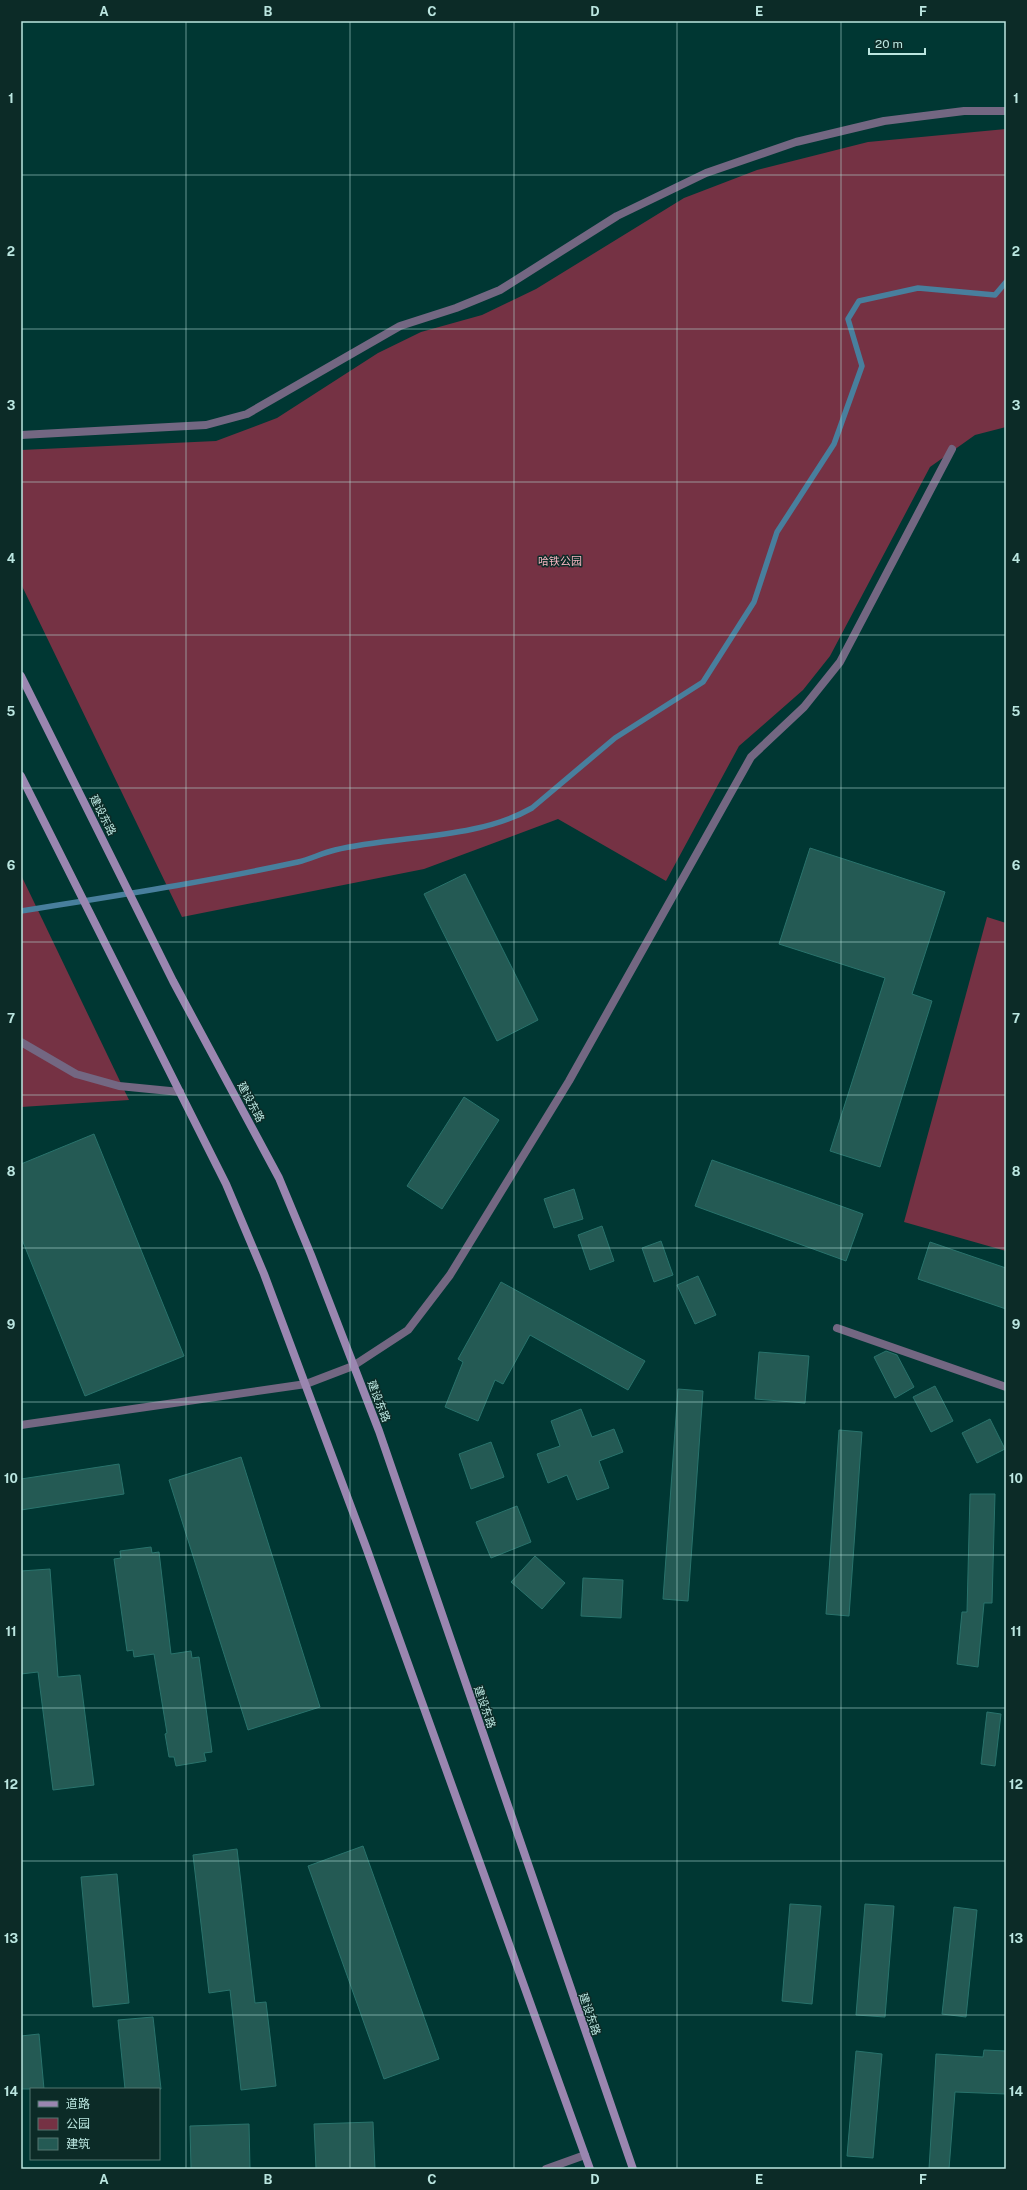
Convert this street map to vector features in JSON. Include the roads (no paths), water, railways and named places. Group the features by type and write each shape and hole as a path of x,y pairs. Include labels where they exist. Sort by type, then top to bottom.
{"main road":[{"name":"建设东路","path":"21,676 173,981 279,1178 311,1255 378,1431 632,2169"},
{"path":"21,776 229,1191 264,1274 306,1384 590,2169"}],"street":[{"path":"21,435 206,425 247,414 400,326 456,308 500,290 617,216 706,173 796,142 884,120 964,112 1006,111"},
{"path":"21,1425 306,1384 353,1366 408,1330 450,1275 569,1081 751,757 804,707 840,662 952,449"},
{"path":"21,1042 76,1074 119,1086 180,1092"},
{"path":"837,1328 1006,1387"},
{"path":"546,2169 585,2155"}],"waterway":[{"path":"21,911 229,876 298,862 330,851 359,845 436,835 486,826 510,818 532,808 615,738 703,682 754,602 777,532 834,444 862,366 848,319 859,301 918,288 995,295 1006,282"}],"park label":[{"name":"哈铁公园","path":"560,561"}]}
